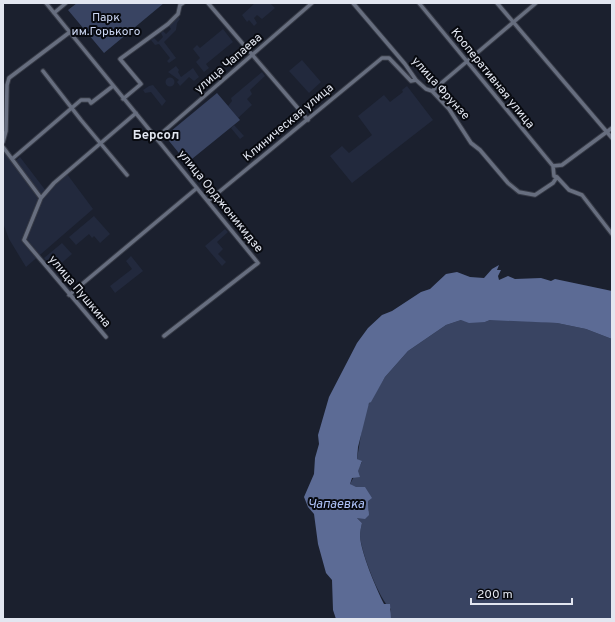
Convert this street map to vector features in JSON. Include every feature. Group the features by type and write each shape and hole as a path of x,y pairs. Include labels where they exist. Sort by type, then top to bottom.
{"street":[{"name":"улица Орджоникидзе","path":"46,3 258,262 164,336"},
{"path":"54,13 66,3"},
{"path":"124,99 141,84 120,59 168,24 178,14 180,5 183,3"},
{"path":"208,3 308,120"},
{"name":"улица Чапаева","path":"156,138 312,3"},
{"name":"улица Фрунзе","path":"353,3 405,64 416,80 426,89 432,91 464,130 471,143 480,150 508,183 520,192 535,194 553,183 557,177"},
{"name":"Кооперативная улица","path":"419,3 552,166 554,176 557,177"},
{"path":"497,3 612,138"},
{"path":"432,91 536,3"},
{"path":"3,142 6,131 7,91 9,78 70,32"},
{"name":"Клиническая улица","path":"208,201 382,58 389,58 411,81 416,80"},
{"path":"43,71 127,175"},
{"path":"12,159 81,100 89,100 91,103 113,86"},
{"path":"3,147 41,198 54,183 136,113"},
{"path":"552,166 562,165 612,128"},
{"path":"557,177 569,190 582,195 612,234"},
{"path":"69,295 197,188"},
{"name":"улица Пушкина","path":"41,198 24,240 106,338"}],"shaded area":[{"path":"255,3 270,3 275,8 262,19 257,15 254,18 257,23 254,26 249,20 247,22 242,15"},
{"path":"178,16 180,19 177,23 176,30 164,42 176,58 169,63 167,61 170,58 159,44 155,45 151,40 154,38 158,42 163,37 161,33 163,31 166,34 171,29 168,24"},
{"path":"223,29 233,42 206,64 209,68 204,72 196,62 200,58 193,49 197,45 200,48"},
{"path":"302,60 321,82 309,93 289,71"},
{"path":"176,66 181,77 193,68 199,77 194,81 189,77 180,86 177,82 179,80 168,72"},
{"path":"262,72 265,76 250,90 252,94 247,99 252,105 238,118 228,106 232,101 231,98"},
{"path":"170,77 175,82 170,87 165,82"},
{"path":"153,85 166,101 162,106 151,92 145,93 143,90"},
{"path":"407,86 433,120 352,183 330,156 342,146 349,153 372,135 358,116 384,95 390,102 403,92 402,90"},
{"path":"234,125 244,136 240,139 231,128"},
{"path":"3,148 13,163 20,157 46,191 67,174 93,209 26,267 9,239 3,223"},
{"path":"94,216 110,234 100,243 94,236 92,238 89,234 76,245 69,237"},
{"path":"225,229 228,232 217,242 223,249 218,254 226,262 222,266 205,246"},
{"path":"62,243 72,254 57,267 52,262 49,264 44,258"},
{"path":"131,256 143,271 115,293 110,286 132,269 126,261"}],"green space":[{"name":"Парк им.Горького","path":"77,3 164,3 104,53 68,10"},
{"path":"217,93 240,120 187,163 165,136"},
{"path":"461,320 485,322 490,320 513,320 557,323 586,329 612,339 612,619 389,618 391,609 386,604 376,586 361,543 360,534 362,523 357,518 369,511 368,501 350,484 362,462 357,459 365,410 385,377 408,351 446,325"}],"water":[{"name":"Чапаевка","path":"499,265 497,270 501,270 498,276 499,280 508,276 515,279 541,278 551,281 555,279 612,291 612,339 586,329 557,323 490,320 485,322 469,323 461,320 446,325 408,351 385,377 369,403 358,447 357,459 362,461 358,471 360,477 352,478 350,484 356,487 365,487 372,498 368,501 369,515 365,519 357,518 362,523 360,536 366,561 384,604 390,604 391,619 336,619 333,610 332,580 326,573 318,544 314,514 308,507 304,497 314,474 315,458 319,444 318,435 329,397 357,343 368,328 382,315 392,311 421,292 430,289 446,274 457,272 470,277 484,278 492,269"}],"district":[{"name":"Берсол","path":"156,134"}]}
